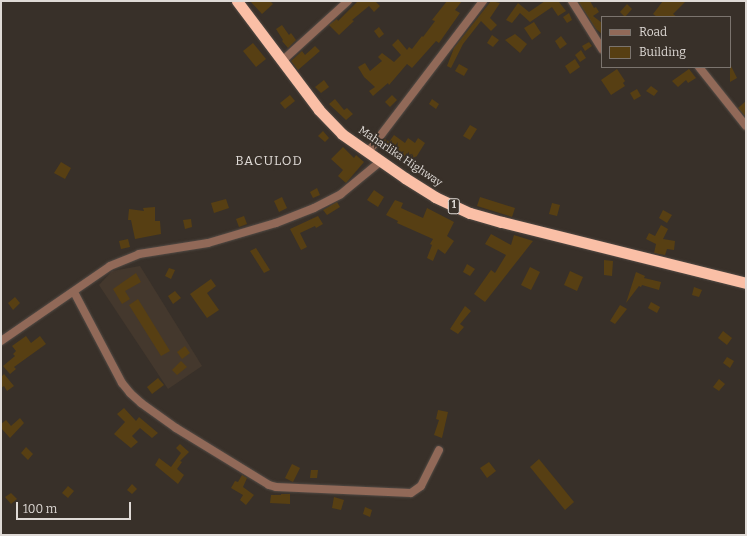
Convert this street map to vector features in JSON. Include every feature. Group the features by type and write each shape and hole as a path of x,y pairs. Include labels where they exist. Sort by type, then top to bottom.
{"highway":[{"name":"Maharlika Highway","path":"237,1 319,110 342,134 435,197 470,213 746,283"}],"street":[{"path":"282,61 348,1"},
{"path":"368,152 483,1"},
{"path":"572,1 601,48"},
{"path":"700,68 746,126"},
{"path":"1,341 110,266 126,258 139,254 214,241 276,223 314,208 341,194 381,161"},
{"path":"74,292 122,383 130,393 141,403 176,428 269,485 276,487 411,493 421,486 439,450"}],"shaded area":[{"path":"140,266 202,366 168,389 99,285 112,271"}],"building":[{"path":"250,1 270,1 273,4 262,14"},
{"path":"358,1 375,1 380,6 374,12 369,6 352,20 354,21 339,35 329,25 337,19 338,21"},
{"path":"447,1 462,1 455,10 460,13 439,43 436,41 412,68 407,64 389,85 388,83 373,96 369,91 375,87 364,77 358,67 365,63 370,71 382,61 378,57 382,53 394,62 401,55 392,45 398,39 407,50 409,47 412,49 435,21 432,20"},
{"path":"491,1 500,3 490,18 497,25 491,31 481,21 463,44 451,68 447,66 454,48"},
{"path":"545,1 561,1 559,2 566,11 558,16 552,7 530,22 520,13 512,23 506,20 518,3 529,12"},
{"path":"578,1 590,1 594,8 596,7 599,12 593,16 601,22 601,33 596,29"},
{"path":"663,1 686,1 673,14 676,16 656,16 653,14"},
{"path":"627,4 632,9 626,16 620,12"},
{"path":"569,13 572,20 567,23 563,17"},
{"path":"534,22 541,33 532,40 524,28"},
{"path":"282,25 289,35 291,33 296,40 288,48 282,41 283,40 276,29"},
{"path":"379,27 384,34 379,38 374,31"},
{"path":"515,34 527,44 520,53 505,40"},
{"path":"492,35 499,40 493,47 487,43"},
{"path":"561,36 567,44 560,49 555,41"},
{"path":"589,42 592,46 585,51 582,46"},
{"path":"253,43 266,59 256,67 243,51"},
{"path":"315,46 320,51 298,70 291,61 302,51 305,55"},
{"path":"581,50 586,58 580,62 575,55"},
{"path":"575,59 580,67 570,74 565,66"},
{"path":"459,64 468,69 464,76 455,71"},
{"path":"731,66 737,78 730,82 730,68"},
{"path":"617,69 625,81 623,83 625,86 611,95 601,80"},
{"path":"689,69 696,78 688,83 686,80 678,87 672,81"},
{"path":"324,80 329,87 321,93 315,87"},
{"path":"651,86 658,91 654,96 646,91"},
{"path":"637,89 641,96 634,100 630,93"},
{"path":"290,95 295,101 285,109 280,103"},
{"path":"392,95 397,100 390,107 385,102"},
{"path":"335,99 344,110 347,108 353,114 346,120 329,104"},
{"path":"432,99 439,104 436,109 429,104"},
{"path":"746,101 746,117 738,108"},
{"path":"470,125 477,129 470,140 463,136"},
{"path":"323,131 329,138 325,142 318,136"},
{"path":"394,135 405,143 408,138 415,143 418,138 425,143 415,159 408,154 405,158 401,156 398,161 379,147 385,139 389,142"},
{"path":"343,147 354,158 356,155 364,162 346,183 338,176 343,170 331,159"},
{"path":"61,162 71,168 65,179 54,173"},
{"path":"421,166 431,172 426,179 417,173"},
{"path":"317,188 320,195 313,198 310,192"},
{"path":"374,190 384,197 378,207 367,200"},
{"path":"282,197 287,208 279,212 274,201"},
{"path":"480,197 515,208 512,217 477,206"},
{"path":"226,199 229,208 214,213 211,203"},
{"path":"395,200 403,203 401,208 423,218 427,208 454,222 447,236 454,241 445,254 438,249 433,261 427,258 432,245 430,244 433,239 397,223 398,221 386,215"},
{"path":"337,202 340,207 327,215 323,210"},
{"path":"552,203 560,205 557,216 549,214"},
{"path":"155,207 155,221 160,221 161,234 135,239 131,220 128,220 129,209 144,211 143,208"},
{"path":"663,210 672,215 667,223 659,218"},
{"path":"244,216 247,224 239,227 236,219"},
{"path":"318,216 323,224 300,233 307,247 301,250 290,229"},
{"path":"191,219 192,227 185,229 183,220"},
{"path":"661,225 668,229 663,239 675,241 674,250 667,249 665,255 654,253 656,244 646,239 649,233 655,236"},
{"path":"491,234 511,245 514,235 533,241 485,302 474,294 491,270 495,273 506,255 485,244"},
{"path":"128,239 130,247 121,249 119,241"},
{"path":"256,248 270,270 264,273 250,251"},
{"path":"604,260 613,261 612,276 604,275"},
{"path":"467,264 475,269 470,276 463,272"},
{"path":"530,267 540,272 531,290 521,285"},
{"path":"169,268 175,270 171,279 165,276"},
{"path":"570,271 583,277 577,291 564,285"},
{"path":"636,272 645,276 644,278 661,282 659,290 642,285 641,287 639,286 626,303"},
{"path":"136,273 141,282 125,291 130,299 122,304 113,289"},
{"path":"211,279 216,286 207,293 219,310 207,318 190,294"},
{"path":"694,287 702,290 699,297 692,295"},
{"path":"175,291 181,298 173,304 168,296"},
{"path":"15,297 20,303 13,310 8,303"},
{"path":"138,299 170,351 161,356 129,305"},
{"path":"651,302 660,307 657,313 648,308"},
{"path":"620,305 627,309 615,324 610,321"},
{"path":"465,306 471,311 460,324 464,327 458,334 450,329"},
{"path":"723,331 732,338 727,345 718,338"},
{"path":"26,336 31,343 40,336 46,344 14,367 16,369 10,374 3,366 15,356 13,354 16,351 12,346"},
{"path":"185,346 190,353 182,359 177,352"},
{"path":"727,357 734,361 730,368 723,363"},
{"path":"181,361 187,367 177,375 172,370"},
{"path":"4,374 14,386 7,391 4,386 1,388 1,377"},
{"path":"158,378 164,385 152,394 147,387"},
{"path":"719,379 725,384 719,391 713,387"},
{"path":"124,408 136,421 139,417 158,433 152,438 140,428 132,436 138,442 131,448 114,434 125,422 117,414"},
{"path":"438,410 448,412 442,438 434,435 439,420 436,419"},
{"path":"20,418 24,423 10,438 1,428 1,424 6,420 11,426"},
{"path":"180,444 189,452 180,461 182,462 177,469 184,475 178,484 155,465 159,458 171,467 181,453 176,448"},
{"path":"26,447 33,454 28,460 21,453"},
{"path":"539,459 574,502 565,510 530,467"},
{"path":"489,462 496,471 487,478 480,468"},
{"path":"292,464 300,468 293,482 285,478"},
{"path":"311,470 318,470 317,478 310,478"},
{"path":"242,475 247,478 243,487 254,495 246,505 240,500 243,495 231,488 235,481 238,482"},
{"path":"132,484 137,489 132,494 127,490"},
{"path":"68,486 74,491 68,498 62,493"},
{"path":"11,493 17,499 11,504 5,497"},
{"path":"290,494 290,504 270,503 271,495"},
{"path":"334,497 344,500 341,510 332,508"},
{"path":"365,507 372,510 370,517 363,514"}],"district":[{"name":"BACULOD","path":"269,161"}]}
